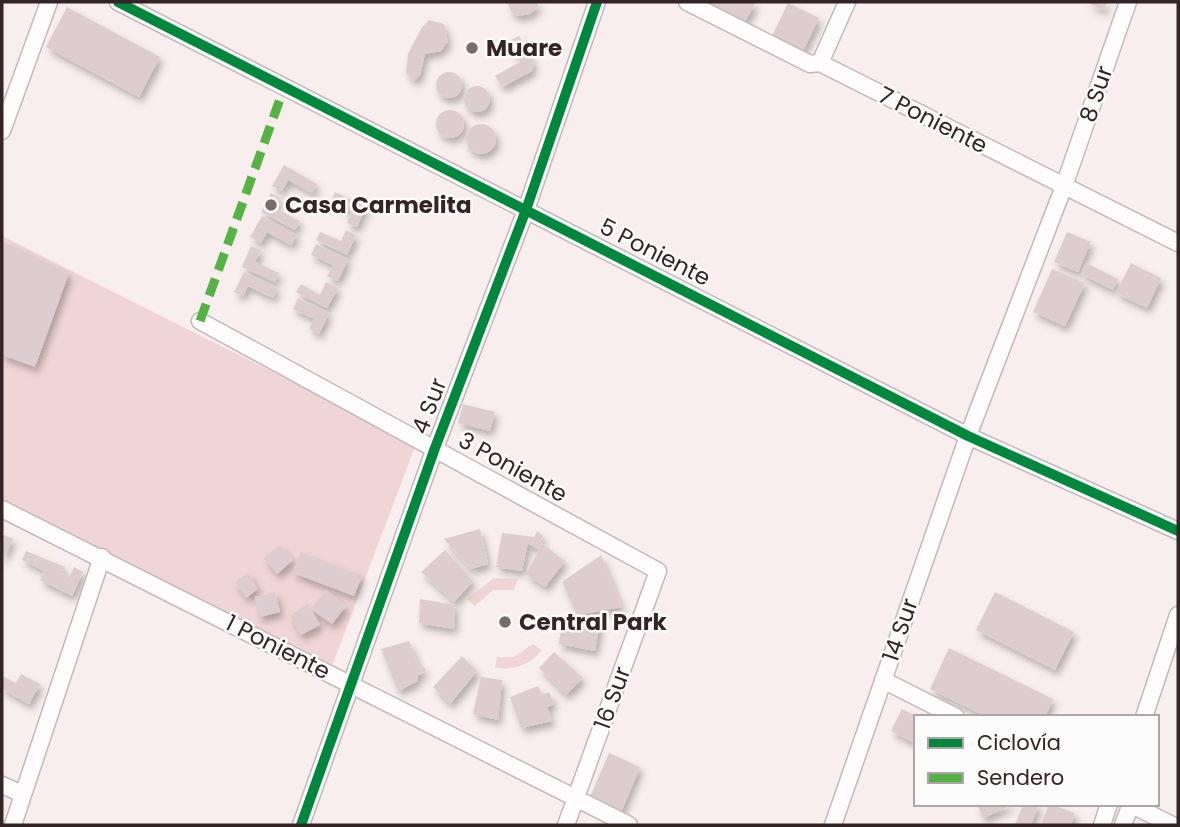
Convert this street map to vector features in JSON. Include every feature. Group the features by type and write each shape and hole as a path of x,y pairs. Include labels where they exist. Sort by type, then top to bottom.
{"street":[{"path":"2,131 50,2"},
{"name":"5 Poniente","path":"118,2 968,436 1178,531"},
{"name":"4 Sur","path":"301,825 353,685 435,448 526,210 597,2"},
{"name":"7 Poniente","path":"687,2 810,64 820,63 1178,243"},
{"path":"820,63 847,2"},
{"name":"8 Sur","path":"968,436 1064,186 1128,2"},
{"name":"3 Poniente","path":"200,321 657,571"},
{"name":"14 Sur","path":"833,825 968,436"},
{"name":"1 Poniente","path":"2,509 102,557 629,825"},
{"path":"13,825 102,557"},
{"name":"16 Sur","path":"566,825 657,571"},
{"path":"1145,715 1178,615"},
{"path":"883,680 952,715"},
{"path":"2,786 22,794"},
{"path":"1102,825 1108,806"},
{"path":"1124,825 1131,806"},
{"path":"1133,806 1172,825"}],"shaded area":[{"path":"2,236 416,444 332,666 2,502"},
{"path":"494,578 518,579 514,590 493,590 475,606 467,599"},
{"path":"533,644 542,650 532,660 515,667 495,668 497,657 514,657"}],"building":[{"path":"507,2 537,2 538,7 530,14 518,16 512,13"},
{"path":"756,2 745,22 711,4"},
{"path":"1085,2 1107,2 1104,10"},
{"path":"788,3 819,18 803,51 772,36"},
{"path":"67,7 160,57 139,97 46,47"},
{"path":"429,20 444,24 448,41 441,51 425,54 420,75 414,81 406,73 408,54 422,27"},
{"path":"519,36 534,64 532,71 502,87 495,76 520,62 509,41"},
{"path":"449,72 458,76 462,85 458,94 449,98 440,94 436,85 440,76"},
{"path":"477,86 486,90 490,99 486,108 477,112 468,108 464,99 468,90"},
{"path":"450,110 460,114 464,124 460,134 450,138 440,134 436,124 440,114"},
{"path":"481,124 492,128 496,139 492,150 481,154 470,150 466,139 470,128"},
{"path":"284,165 317,184 312,193 288,180 282,191 272,186"},
{"path":"335,192 366,207 357,227 347,223 351,212 331,202"},
{"path":"271,193 280,198 275,208 300,221 295,230 261,212"},
{"path":"262,216 297,235 291,245 267,232 261,243 250,237"},
{"path":"346,230 356,235 347,255 316,240 320,232 341,241"},
{"path":"1067,232 1091,242 1078,272 1054,262"},
{"path":"2,241 69,273 35,367 2,355"},
{"path":"316,244 348,259 338,281 327,276 333,265 311,255"},
{"path":"251,246 261,250 255,262 279,273 275,282 242,267"},
{"path":"1086,263 1118,279 1113,290 1081,274"},
{"path":"1131,263 1161,278 1147,308 1116,293"},
{"path":"1052,269 1085,283 1065,326 1033,312"},
{"path":"244,272 277,288 273,298 248,286 243,296 234,292"},
{"path":"326,282 338,288 327,308 296,292 301,284 320,295"},
{"path":"298,298 329,313 319,334 309,329 314,319 293,309"},
{"path":"463,404 495,412 490,431 458,423"},
{"path":"480,529 488,564 471,569 444,539"},
{"path":"537,531 543,536 540,542 565,561 545,587 526,574 539,550 528,543 522,571 496,567 502,533 534,537"},
{"path":"2,534 13,539 2,561"},
{"path":"280,545 293,560 277,574 264,558"},
{"path":"445,550 473,581 454,602 421,572"},
{"path":"26,551 65,567 62,573 69,577 74,567 83,572 72,596 40,580 44,571 22,560"},
{"path":"301,552 362,576 354,596 293,573"},
{"path":"601,555 622,607 577,615 562,582"},
{"path":"248,573 258,589 246,598 235,582"},
{"path":"326,590 346,606 332,624 311,609"},
{"path":"275,592 280,612 260,617 255,597"},
{"path":"995,592 1074,632 1055,670 976,630"},
{"path":"420,599 455,605 454,629 419,623"},
{"path":"308,604 320,625 301,635 290,615"},
{"path":"562,621 600,622 595,651 559,644"},
{"path":"409,641 420,669 424,667 426,671 417,676 418,681 398,691 381,649"},
{"path":"949,648 1053,699 1046,715 983,715 930,689"},
{"path":"554,652 583,678 566,695 539,668"},
{"path":"462,656 477,671 450,704 433,687"},
{"path":"21,674 40,684 29,704 2,689 2,676 16,683"},
{"path":"481,677 502,680 498,720 473,714"},
{"path":"538,686 542,695 549,692 554,704 547,707 552,721 521,728 510,697"},
{"path":"902,709 914,715 914,743 891,731"},
{"path":"609,753 640,767 620,815 588,801"},
{"path":"978,806 1010,806 983,818"},
{"path":"1022,806 1038,806 1031,825 1015,825"},
{"path":"1048,806 1075,813 1071,825 1041,825"}],"marked path":[{"path":"200,321 284,88"}],"cycle path":[{"path":"118,2 968,436 1178,531"},
{"path":"301,825 435,448 526,210 597,2"}],"place":[{"name":"Muare","path":"472,48"},
{"name":"Casa Carmelita","path":"271,205"},
{"name":"Central Park","path":"505,622"}]}
